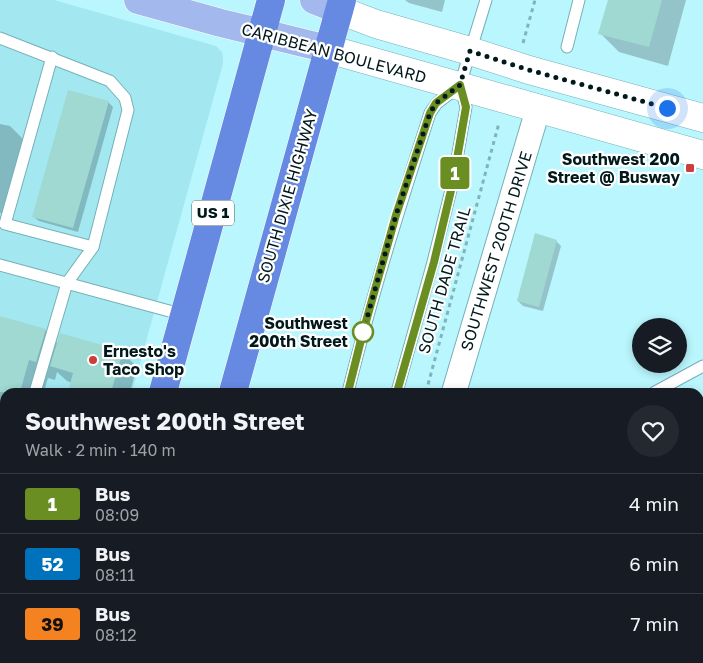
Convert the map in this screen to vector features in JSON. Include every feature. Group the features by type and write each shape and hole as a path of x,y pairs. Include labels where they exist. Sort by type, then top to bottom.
{"highway":[{"name":"US 1","path":"164,388 271,0"},
{"name":"SOUTH DIXIE HIGHWAY","path":"233,388 341,5"}],"main road":[{"name":"CARIBBEAN BOULEVARD","path":"138,0 221,23 328,49"},
{"path":"314,0 341,5"}],"street":[{"path":"341,5 376,24 529,70 703,118"},
{"name":"CARIBBEAN BOULEVARD","path":"328,49 703,155"},
{"name":"SOUTHWEST 200TH DRIVE","path":"455,388 538,109"}],"lane":[{"path":"397,388 434,262 453,182 466,107 460,85 486,0"},
{"path":"567,47 579,0"},
{"path":"0,38 110,81 122,94 128,110 93,247 67,283 36,388"},
{"path":"52,57 3,224 93,247"},
{"path":"349,388 396,215 430,113 436,103 460,85"},
{"path":"0,265 184,315"},
{"path":"662,388 703,366"}],"path":[{"path":"522,45 536,0"},
{"name":"SOUTH DADE TRAIL","path":"427,388 502,116"}],"shaded area":[{"path":"0,0 54,0 216,46 222,52 223,64 133,388 0,388"}],"building":[{"path":"608,0 662,0 649,47 598,34"},
{"path":"68,90 109,101 73,228 32,217"},
{"path":"535,233 557,240 539,307 517,301"},
{"path":"0,316 46,329 36,362 29,360 21,388 0,388"},
{"name":"Ernesto's Taco Shop","path":"60,333 123,351 112,388 69,388 73,373 50,366"}],"bus line":[{"name":"1","path":"349,388 396,215 430,113 436,103 460,85 466,107 453,182 434,262 398,388"}],"place":[{"name":"Southwest 200 Street @ Busway","path":"690,168"},
{"name":"Southwest 200th Street","path":"363,332"},
{"name":"Ernesto's Taco Shop","path":"93,360"}],"route":[{"path":"363,332 396,215 430,113 436,103 460,85 470,51 529,70 667,108"}]}
